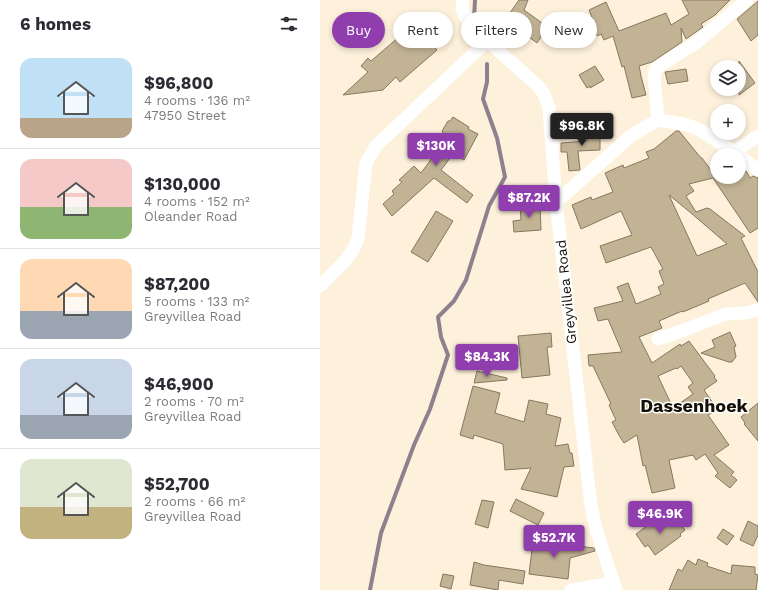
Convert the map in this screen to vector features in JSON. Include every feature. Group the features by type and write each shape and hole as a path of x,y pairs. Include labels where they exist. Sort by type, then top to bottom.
{"street":[{"name":"Greyvillea Road","path":"463,0 463,12"},
{"path":"658,120 654,77 658,67 697,42 747,0"},
{"path":"320,286 350,256 354,250 358,239 366,163 376,146 480,48"},
{"name":"Greyvillea Road","path":"495,48 544,94 549,108 556,202 590,506 614,586"},
{"path":"556,202 632,135 658,120 693,127 728,148"},
{"path":"744,148 758,136"},
{"path":"746,161 758,170"},
{"path":"658,339 725,314 745,313 758,310"},
{"path":"571,590 614,586"}],"building":[{"path":"519,0 528,0 524,10 527,12 511,12"},
{"path":"682,0 730,0 715,15 701,24 703,27 686,39 681,28 682,42 652,62 639,66 640,76 646,95 632,98 624,66 622,67 613,36 604,40 601,34 597,36 597,12 590,12 589,10 606,2 619,31 666,13 671,25 689,14"},
{"path":"758,1 758,35 751,41 737,19"},
{"path":"532,16 540,22 540,38 537,43 532,39"},
{"path":"393,42 393,48 435,48 437,50 400,82 396,77 383,90 343,95 368,72 361,66 368,58 371,61"},
{"path":"595,66 604,80 590,88 590,86 587,88 579,75"},
{"path":"686,69 688,81 668,84 665,72"},
{"path":"746,71 755,83 746,90"},
{"path":"453,117 469,127 468,129 478,134 464,160 453,154 441,170 473,195 467,203 434,178 392,216 383,204 394,194 392,191 402,182 399,180 414,166 421,173 435,154 430,151 443,132 442,131 448,121 450,121"},
{"path":"587,125 600,125 600,150 578,151 580,170 569,171 567,152 561,152 561,143 587,141"},
{"path":"676,131 679,131 710,169 710,179 689,184 694,191 686,196 696,212 707,208 710,209 745,236 741,238 758,272 758,302 745,283 708,299 709,301 659,321 662,328 639,337 652,363 680,344 681,346 689,341 715,376 714,377 717,381 704,390 715,406 710,409 712,413 708,415 729,445 714,455 734,472 731,475 737,480 730,488 715,476 718,473 705,454 696,460 693,455 669,460 675,488 652,493 645,465 643,466 637,435 624,443 612,422 616,420 609,405 611,404 593,366 589,366 588,355 622,352 608,319 598,321 594,308 623,301 617,287 628,283 636,304 661,294 658,287 664,284 659,271 663,269 651,247 606,263 600,246 632,235 621,211 581,229 572,205 591,197 592,200 613,192 605,173 623,165 624,168 649,158 646,152 654,149","holes":["669,195 727,244 697,256","681,366 693,383 688,387 693,394 673,408 658,376"]},
{"path":"746,171 750,178 753,176 758,178 758,228 750,233 717,184 746,184"},
{"path":"540,205 541,230 514,232 513,221 521,220 520,206"},
{"path":"436,211 453,221 428,262 411,252"},
{"path":"730,332 736,346 734,347 736,357 732,362 701,353 715,347 712,340"},
{"path":"551,333 552,347 547,347 550,375 522,378 518,336"},
{"path":"477,371 507,378 507,380 474,383"},
{"path":"473,386 500,393 495,413 524,422 529,400 548,404 546,414 561,418 555,446 568,444 570,453 572,453 574,466 564,467 557,497 521,489 531,468 505,470 503,444 474,435 473,439 460,435"},
{"path":"758,403 758,441 744,424 745,423 741,417"},
{"path":"516,499 544,513 538,525 510,511"},
{"path":"482,500 494,502 488,528 475,524"},
{"path":"676,518 685,530 680,534 681,536 655,555 648,545 645,547 636,534 655,520 661,530"},
{"path":"748,521 758,526 758,535 753,546 740,540"},
{"path":"723,529 734,536 727,545 717,538"},
{"path":"533,541 594,548 595,551 570,558 568,579 529,574"},
{"path":"698,559 708,563 707,566 731,574 732,565 755,567 755,574 758,575 756,590 669,590 678,569 682,571 688,560 696,565"},
{"path":"474,562 484,565 525,571 523,584 499,580 498,590 470,585"},
{"path":"443,574 454,576 451,589 440,586"}],"waterway":[{"path":"474,12 475,0"},
{"path":"370,590 381,533 414,445 430,409 448,355 441,337 438,317 454,301 466,280 489,206 505,177 497,138 483,99 487,82 487,64"}],"district":[{"name":"Dassenhoek","path":"694,406"}]}
